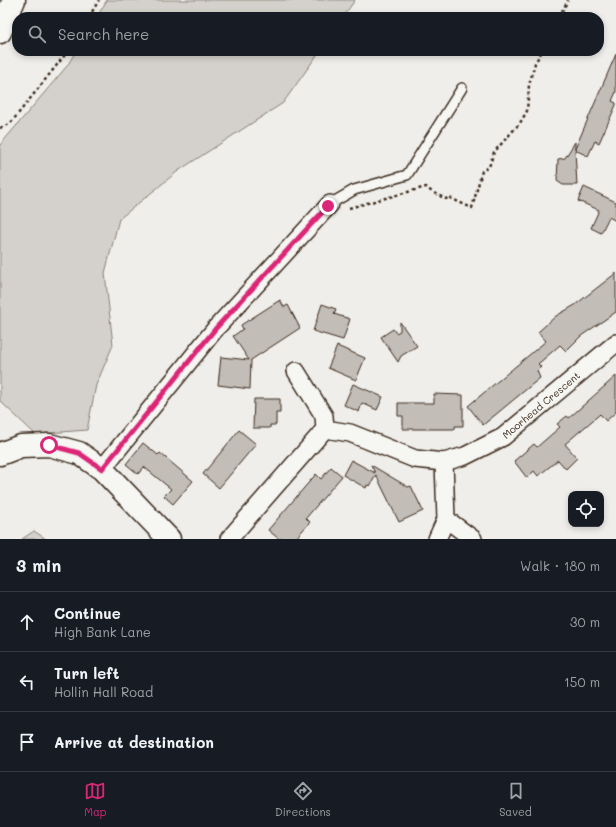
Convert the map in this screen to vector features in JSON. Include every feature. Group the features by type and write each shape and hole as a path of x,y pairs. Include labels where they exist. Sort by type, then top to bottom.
{"street":[{"path":"0,32 14,0"},
{"path":"102,469 216,328 329,205"},
{"name":"Moorhead Crescent","path":"325,429 350,432 416,459 444,462 465,456 503,438 616,343"},
{"path":"229,539 325,429 324,416 296,371"},
{"path":"0,454 21,446 49,445 79,453 102,469 169,539"},
{"path":"437,539 446,519 444,462"},
{"path":"446,519 473,539"}],"lane":[{"path":"329,205 354,190 407,175 462,88"}],"path":[{"path":"91,12 99,0"},
{"path":"562,12 568,0"},
{"path":"0,128 10,124 64,56"},
{"path":"329,205 340,210 426,187 432,192 446,199 448,197 472,208 482,171 489,167 494,152 520,123 527,111 529,85 535,64 539,56"}],"shaded area":[{"path":"107,0 355,0 347,12 100,12"},
{"path":"73,56 316,56 283,103 178,171 119,219 105,273 113,345 96,385 87,430 35,434 0,401 0,145 67,66"},
{"path":"34,531 46,539 22,539"}],"building":[{"path":"616,54 616,92 612,101 616,103 616,105 599,143 595,141 588,156 575,150 577,185 563,185 557,181 558,159 565,158 575,142 575,149"},
{"path":"584,187 616,202 616,221 609,217 601,233 591,228 599,210 578,201"},
{"path":"616,273 616,312 581,336 566,351 560,345 538,364 541,367 537,371 540,378 483,425 468,406 546,341 538,332 556,316 575,305"},
{"path":"280,300 284,307 288,305 300,328 251,360 250,389 218,385 221,357 249,360 233,336 243,329 241,325"},
{"path":"322,304 336,309 334,314 350,319 343,340 313,331"},
{"path":"400,322 417,346 401,356 398,362 381,337 393,329 396,333 400,331"},
{"path":"337,346 365,358 356,380 328,368"},
{"path":"616,376 616,412 606,421 600,414 565,444 577,458 566,469 558,460 538,476 534,471 527,478 514,461 534,444 537,447 560,427 557,424 567,416 569,418"},
{"path":"353,384 383,397 377,410 362,403 359,412 344,405"},
{"path":"434,394 463,395 463,426 455,426 455,429 403,429 403,416 398,416 398,403 434,403"},
{"path":"254,399 280,399 280,413 276,413 276,425 270,425 270,428 253,428"},
{"path":"239,430 256,444 219,488 203,474"},
{"path":"143,443 158,455 160,453 193,481 173,504 164,496 171,489 144,467 138,474 126,464"},
{"path":"351,460 375,473 371,465 408,487 411,486 423,511 399,522 376,475 370,486 367,485 366,488 343,475"},
{"path":"331,467 342,476 306,518 310,522 295,539 279,539 268,530 316,474 321,479"}],"route":[{"path":"49,445 79,453 102,469 216,328 328,206"}]}
